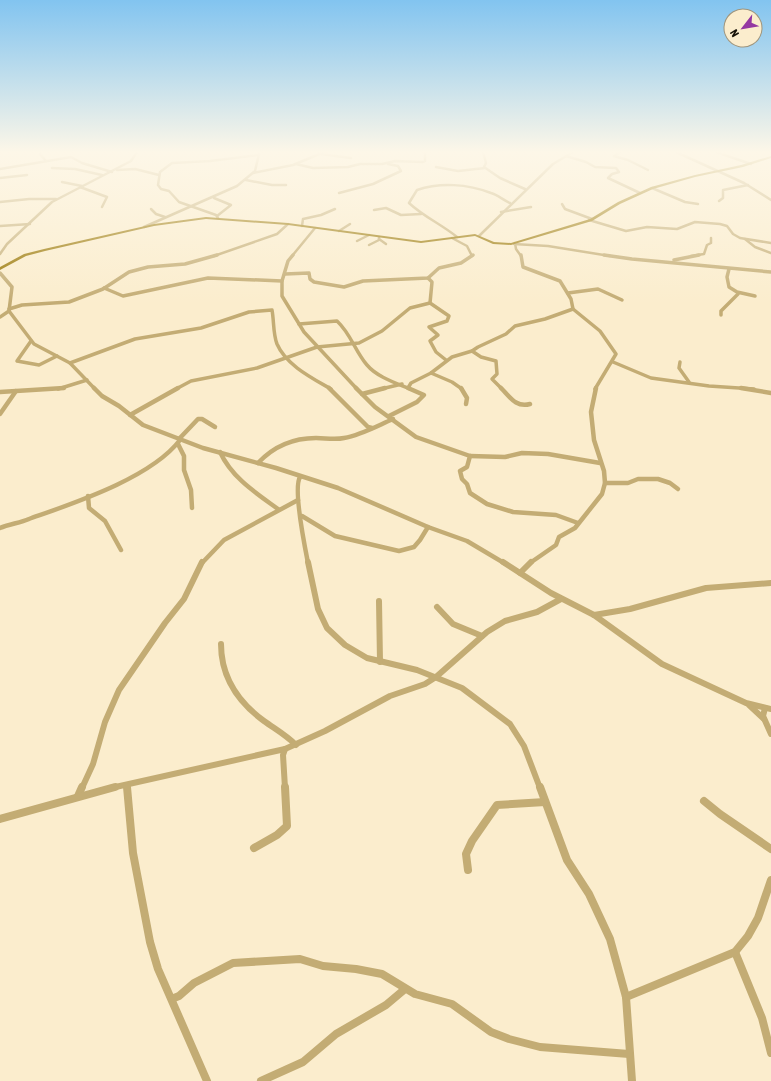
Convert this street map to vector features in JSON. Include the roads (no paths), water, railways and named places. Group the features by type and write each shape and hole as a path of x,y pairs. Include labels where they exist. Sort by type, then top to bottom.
{"main road":[{"path":"0,269 33,253 144,227 217,217 288,224 369,235 379,238 420,242 457,237 479,236 493,243 513,244 590,220 623,202"}],"street":[{"path":"0,254 7,244 30,224 43,209 52,202"},
{"path":"102,207 105,202"},
{"path":"182,202 217,217 231,205 225,202"},
{"path":"144,227 203,202"},
{"path":"409,202 421,214 446,228 457,237"},
{"path":"688,202 698,204"},
{"path":"479,236 510,203"},
{"path":"562,204 565,209 608,228 626,231 647,227 673,230 680,229 693,223 718,223 728,226 733,234 745,239 754,247 771,253"},
{"path":"502,212 531,207"},
{"path":"374,210 386,208 401,215 421,214"},
{"path":"151,209 156,214 165,217"},
{"path":"302,226 303,219 321,215 335,209"},
{"path":"0,226 30,224"},
{"path":"0,316 9,310 22,305 63,303 104,288 129,272 148,266 185,264 207,258 277,234 288,224"},
{"path":"339,231 350,224"},
{"path":"315,228 288,261 282,281 282,296 299,324 317,347 375,407 416,436 470,456 505,457 522,453 548,454 600,463"},
{"path":"357,241 369,235"},
{"path":"369,245 379,238 386,244"},
{"path":"285,274 309,273 310,279 314,282 344,287 363,281 428,278 440,268 461,262 473,255 467,246 452,238"},
{"path":"674,261 688,256 704,254 707,245 711,243 711,238"},
{"path":"745,239 752,238 771,243"},
{"path":"513,244 548,246 632,259 674,261 729,270 771,272"},
{"path":"513,244 521,255 523,267 556,279 568,293 573,308 605,337 616,354 613,362 599,381 592,398 592,431 600,463 604,471 605,483 602,494 575,528 559,537 556,545 531,562 520,573"},
{"path":"729,270 727,286 731,291 738,294 756,296"},
{"path":"0,273 12,287 9,310 31,341 70,363 102,396 143,425 179,441 258,463 338,488 428,527 443,531 480,547 561,599 594,615 662,664 746,703 768,708"},
{"path":"104,288 123,296 208,278 282,281"},
{"path":"428,278 432,282 430,303"},
{"path":"568,293 598,289 622,300"},
{"path":"721,315 721,311 738,294"},
{"path":"130,415 191,381 257,368 317,347 355,344 377,334 410,308 430,303 449,316 447,321 428,327 438,335 432,338 430,341 431,344 446,360"},
{"path":"408,388 411,383 431,373 446,360 472,351 480,345 495,340 511,331 511,328 516,325 544,320 573,308"},
{"path":"70,363 135,339 201,328 249,312 268,310 274,311 277,343 285,357 310,377 328,387 368,427 372,428"},
{"path":"258,463 274,448 293,441 307,438 337,440 353,436 372,428 416,402 424,395 386,378 371,369 347,332 336,321 299,324"},
{"path":"31,341 26,346 17,361 40,365 57,356"},
{"path":"472,351 481,357 496,361 497,374 492,379 517,404 523,406 530,404"},
{"path":"613,362 647,377 709,386 752,388 771,393"},
{"path":"680,362 679,368 689,382"},
{"path":"431,373 454,383 463,390 467,398 466,404"},
{"path":"0,392 50,391 71,388 87,380"},
{"path":"362,394 402,384"},
{"path":"0,414 16,391"},
{"path":"0,528 88,496 153,466 172,452 179,441 198,419 202,419 215,427"},
{"path":"179,441 184,456 184,470 191,490 192,508"},
{"path":"220,452 224,463 247,487 278,509"},
{"path":"470,456 467,466 460,471 460,476 467,484 470,494 477,500 503,510 524,513 552,514 578,523"},
{"path":"300,477 298,480 298,500 302,516 305,548 322,619 331,632 345,645 367,658 417,670 462,688 510,724 524,746 567,860 588,894 610,939 626,996 632,1081"},
{"path":"605,483 628,483 638,479 658,479 670,483 678,488"},
{"path":"88,496 89,508 105,521 121,550"},
{"path":"78,796 93,764 105,722 119,690 169,616 184,600 202,562 224,540 278,509 298,500"},
{"path":"302,516 335,536 399,551 408,550 416,546 428,527"},
{"path":"594,615 630,609 706,588 771,584"},
{"path":"0,819 78,796 230,760 269,754 285,749 325,731 390,696 425,684 436,677 482,636 505,621 536,612 561,599"},
{"path":"379,601 380,662"},
{"path":"437,607 453,624 482,636"},
{"path":"222,644 220,655 224,675 228,684 260,718 296,744"},
{"path":"746,703 760,715 771,734"},
{"path":"765,722 763,713 768,708"},
{"path":"254,848 277,835 287,826 283,755 285,749"},
{"path":"127,785 131,834 145,920 156,963 166,987 174,998 175,1007 207,1081"},
{"path":"704,801 718,814 742,828 771,849"},
{"path":"468,870 466,860 469,847 497,805 508,802 545,802"},
{"path":"626,996 735,952 746,941 758,917 771,880"},
{"path":"735,952 762,1018 771,1053"},
{"path":"174,998 179,996 194,983 233,963 300,959 338,968 372,971 382,974 415,994 452,1004 464,1011 491,1032 509,1039 540,1047 629,1054"},
{"path":"261,1081 303,1062 336,1034 386,1005 405,989"}]}
